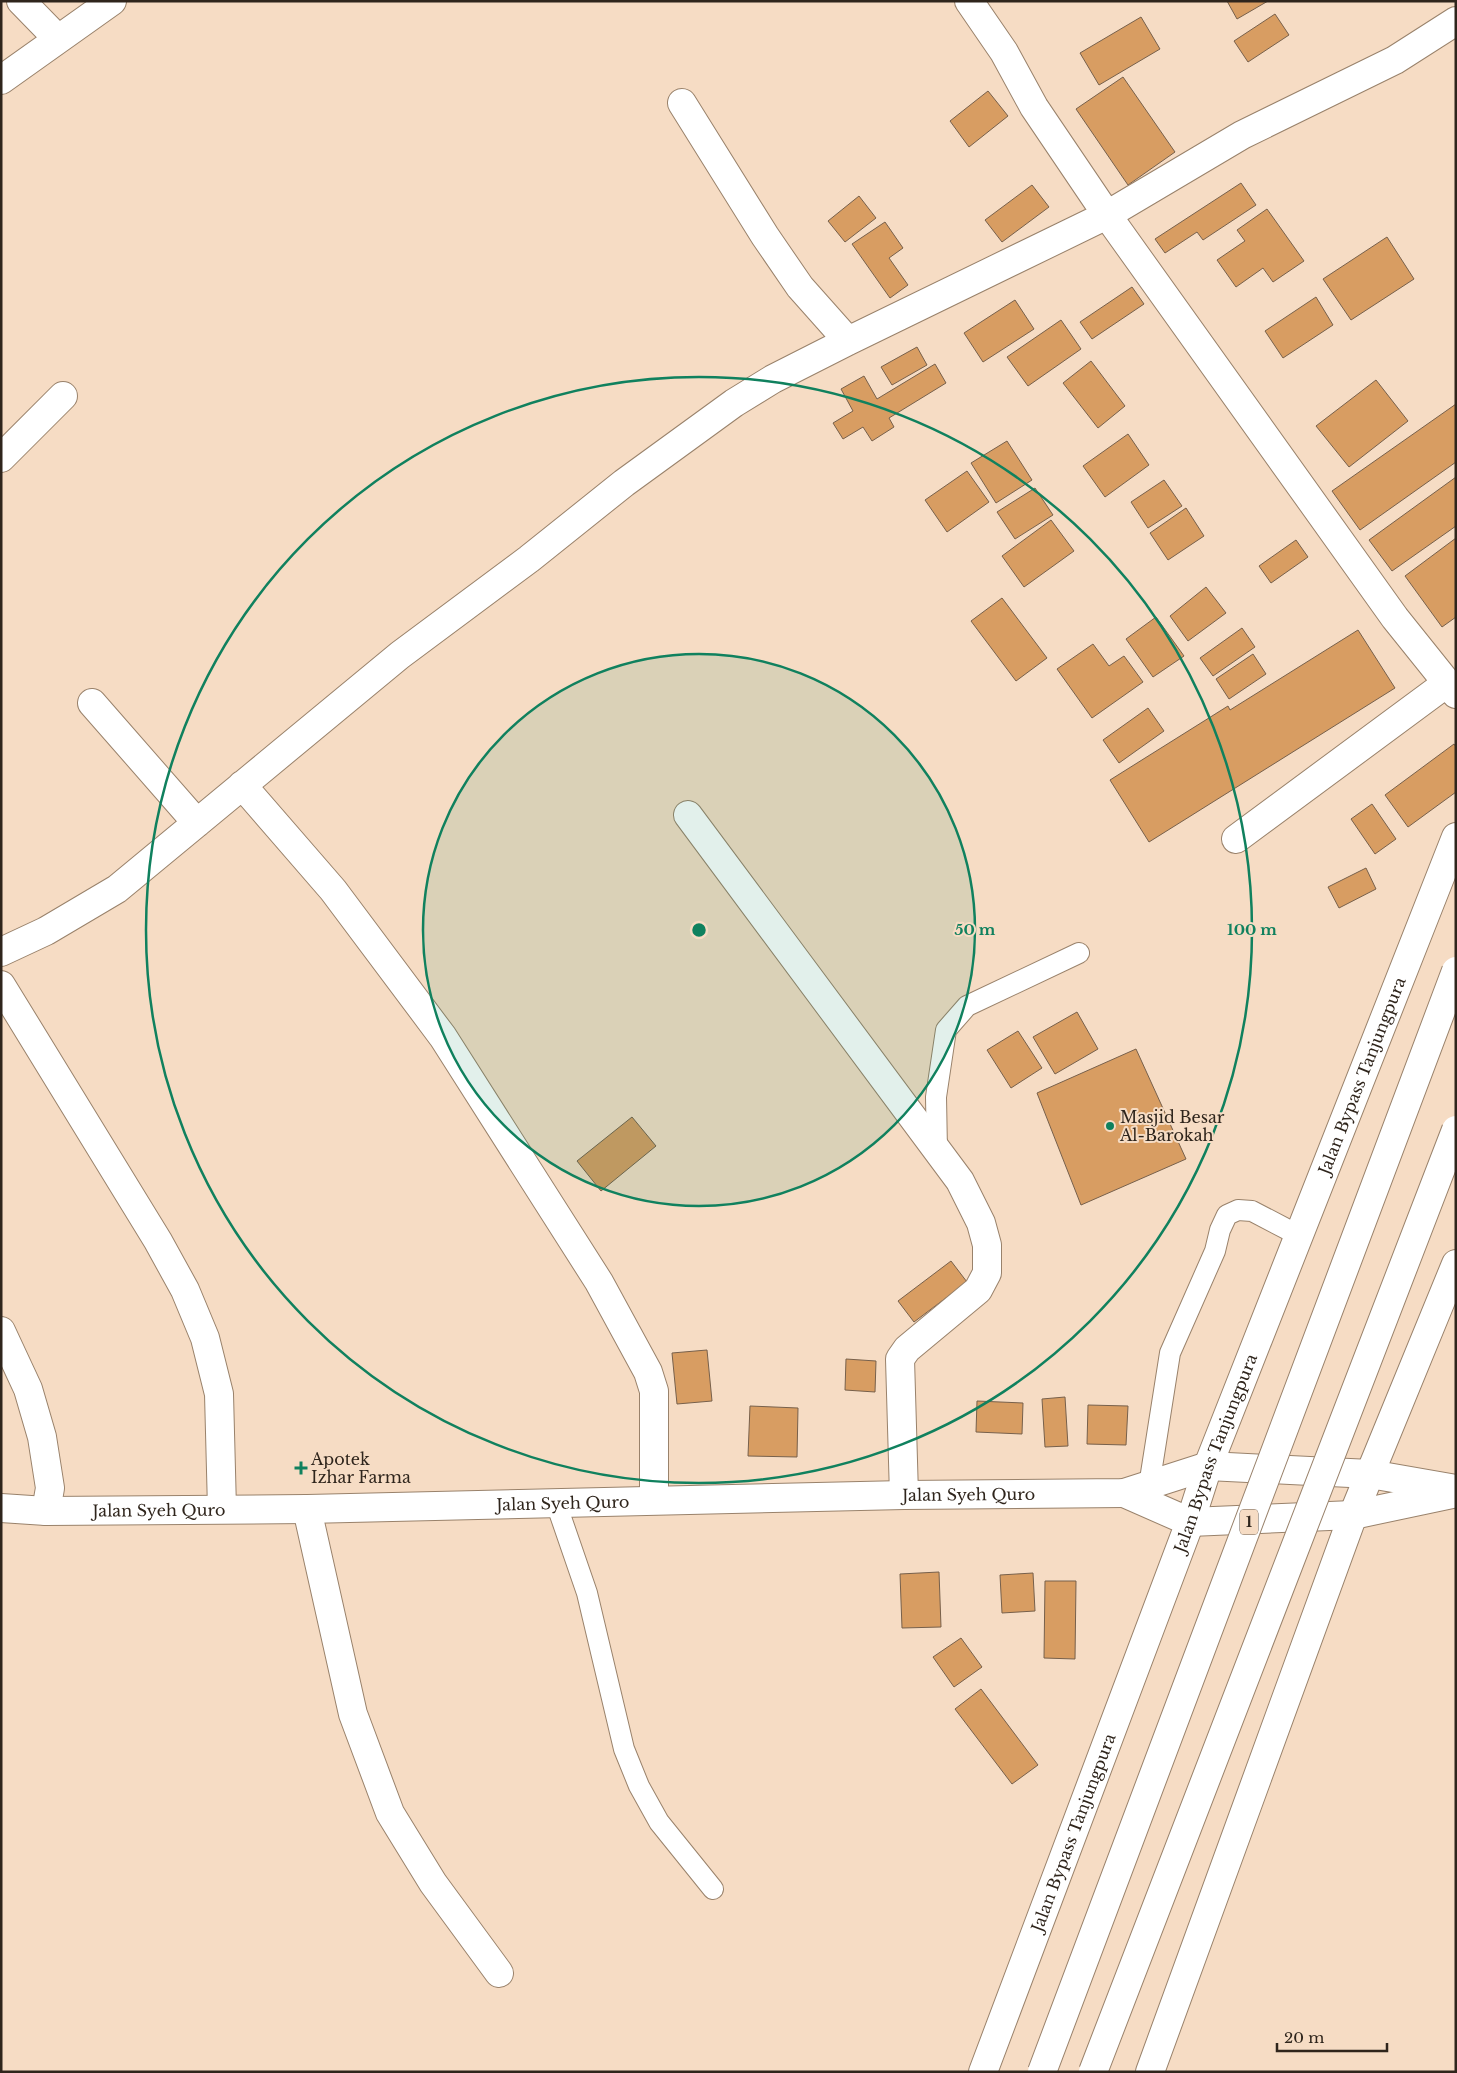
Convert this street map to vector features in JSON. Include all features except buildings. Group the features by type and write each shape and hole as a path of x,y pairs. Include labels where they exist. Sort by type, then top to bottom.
{"main road":[{"path":"20,1 58,39"},
{"path":"1,80 112,1"},
{"path":"970,1 1004,52 1034,107 1107,215 1389,610 1451,688 1236,839"},
{"path":"1,952 46,931 117,889 400,655 529,559 624,483 734,403 773,379 848,341 1107,215 1242,135 1395,60 1456,21"},
{"path":"682,103 765,236 800,287 848,341"},
{"path":"1,458 63,396"},
{"path":"92,703 198,823"},
{"path":"242,785 332,890 443,1037 599,1282 645,1366 654,1391 654,1500"},
{"path":"688,815 960,1181 981,1223 987,1245 987,1273 978,1290 906,1349 900,1359 904,1495"},
{"name":"Jalan Bypass Tanjungpura","path":"983,2072 1190,1522 1208,1466 1456,837"},
{"name":"1","path":"1042,2072 1456,971"},
{"path":"1,984 158,1241 185,1290 205,1338 219,1394 222,1509"},
{"path":"1093,2072 1456,1130"},
{"path":"1150,2072 1353,1515 1456,1264"},
{"path":"1,1331 28,1389 42,1437 50,1488 46,1511"},
{"name":"Jalan Syeh Quro","path":"1,1508 46,1511 307,1509 1136,1489 1208,1466 1370,1474 1456,1491"},
{"name":"Jalan Syeh Quro","path":"1136,1489 1190,1522 1353,1515 1456,1491"},
{"path":"307,1509 353,1714 390,1813 434,1883 499,1973"}],"lane":[{"path":"937,1150 936,1097 939,1063 946,1030 967,1006 1079,953"},
{"path":"1136,1489 1170,1353 1215,1251 1220,1230 1227,1215 1238,1210 1252,1211 1298,1236"},
{"path":"556,1504 587,1593 624,1749 639,1786 659,1822 713,1889"}],"place":[{"name":"Masjid Besar Al-Barokah","path":"1110,1126"},
{"name":"Apotek Izhar Farma","path":"301,1468"}]}
